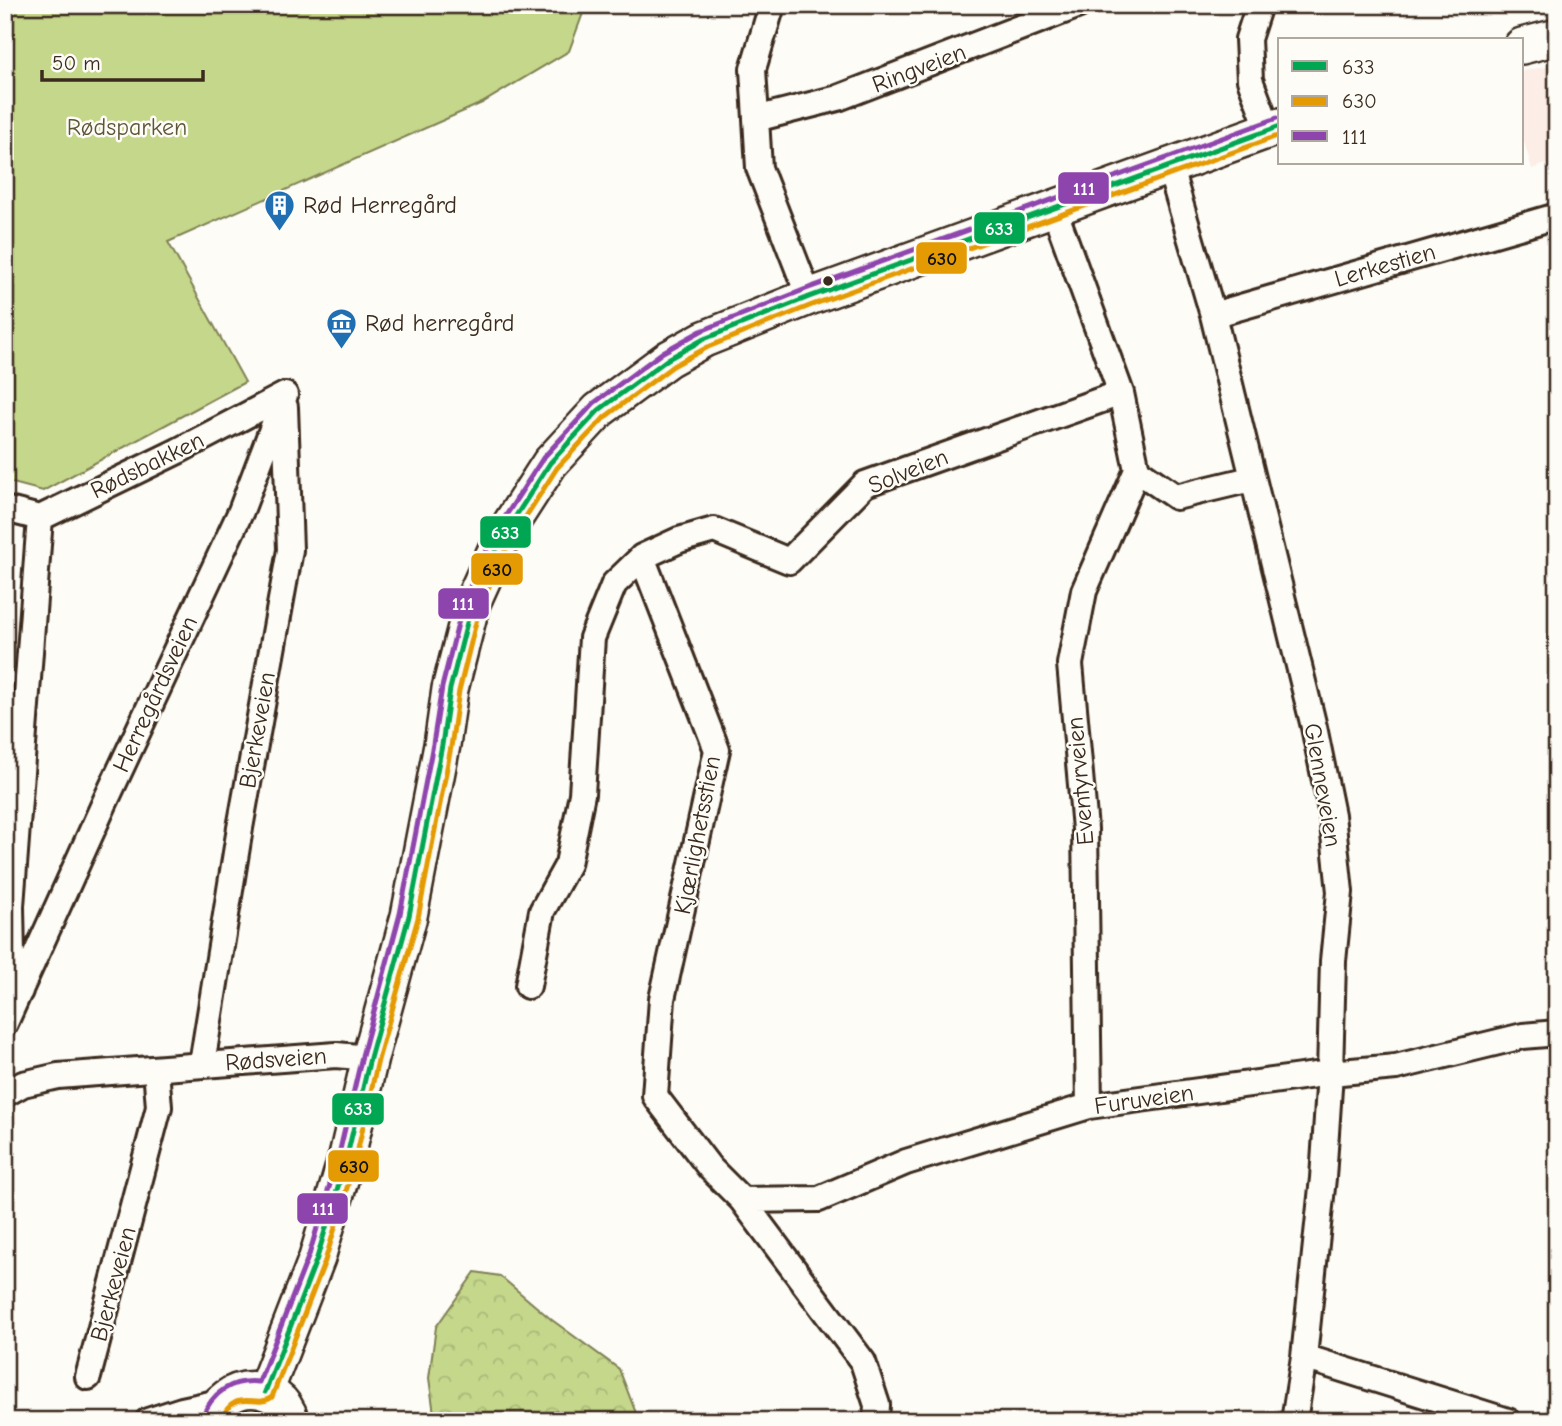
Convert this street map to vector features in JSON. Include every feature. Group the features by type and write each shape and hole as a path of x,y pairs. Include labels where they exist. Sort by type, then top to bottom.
{"highway":[{"path":"1524,45 1557,37"},
{"path":"265,1392 331,1218 370,1058 409,916 450,689 472,603 501,538 550,463 599,410 668,359 704,340 809,297 1275,128"},
{"path":"214,1412 241,1390 265,1392 279,1401 290,1421"}],"street":[{"path":"772,5 753,69 758,168 809,297"},
{"name":"Ringveien","path":"756,119 848,94 1079,5"},
{"path":"1259,5 1248,39 1250,80 1275,128"},
{"name":"Glenneveien","path":"1168,165 1213,315 1251,479 1314,727 1332,815 1340,892 1333,961 1330,1073 1323,1178 1304,1357 1294,1421"},
{"path":"1054,209 1121,393 1138,470 1176,497 1251,479"},
{"name":"Lerkestien","path":"1213,315 1557,216"},
{"name":"Solveien","path":"642,557 679,540 715,530 789,561 865,484 1121,393"},
{"name":"Rødsbakken","path":"40,518 285,395"},
{"name":"Herregårdsveien","path":"20,991 241,511 285,395"},
{"name":"Bjerkeveien","path":"202,1064 240,828 290,550 285,395"},
{"name":"Eventyrveien","path":"1089,1106 1085,829 1070,664 1084,591 1138,470"},
{"path":"5,509 40,518 11,906 12,957 20,991 5,1023"},
{"path":"528,986 542,911 568,864 582,794 592,638 614,584 642,557"},
{"name":"Kjærlighetsstien","path":"642,557 717,750 662,999 654,1096 710,1168 741,1200 863,1362 877,1405 876,1421"},
{"name":"Furuveien","path":"741,1200 819,1199 905,1162 1089,1106 1330,1073 1396,1067 1523,1036 1557,1033"},
{"name":"Rødsveien","path":"5,1094 23,1084 41,1079 336,1055 370,1058"},
{"name":"Bjerkeveien","path":"88,1377 159,1107 156,1069"},
{"path":"1304,1357 1508,1421"},
{"path":"148,1421 182,1410 214,1412"}],"shaded area":[{"path":"1557,65 1557,160 1532,169 1524,142 1524,71"}],"green space":[{"name":"Rødsparken","path":"5,5 586,5 569,51 482,103 168,242 245,382 43,491 5,481"},
{"path":"475,1272 500,1276 552,1320 619,1369 639,1421 435,1421 429,1378 436,1327"}],"transit line":[{"name":"111","path":"202,1418 211,1401 224,1389 240,1383 259,1382 309,1255 339,1154 400,914 442,687 464,600 494,534 543,458 594,403 663,352 701,331 806,289 1277,118"},
{"name":"633","path":"265,1392 317,1258 347,1156 370,1058 409,916 450,689 472,603 501,539 550,463 599,410 668,359 704,339 809,297 1278,127"},
{"name":"630","path":"220,1421 226,1410 239,1401 259,1401 272,1397 325,1261 356,1158 378,1060 418,918 459,691 480,606 509,543 557,468 605,417 673,366 708,347 812,305 1278,136"}],"place":[{"name":"Rød Herregård","path":"280,232"},
{"name":"Rød herregård","path":"342,350"}]}
